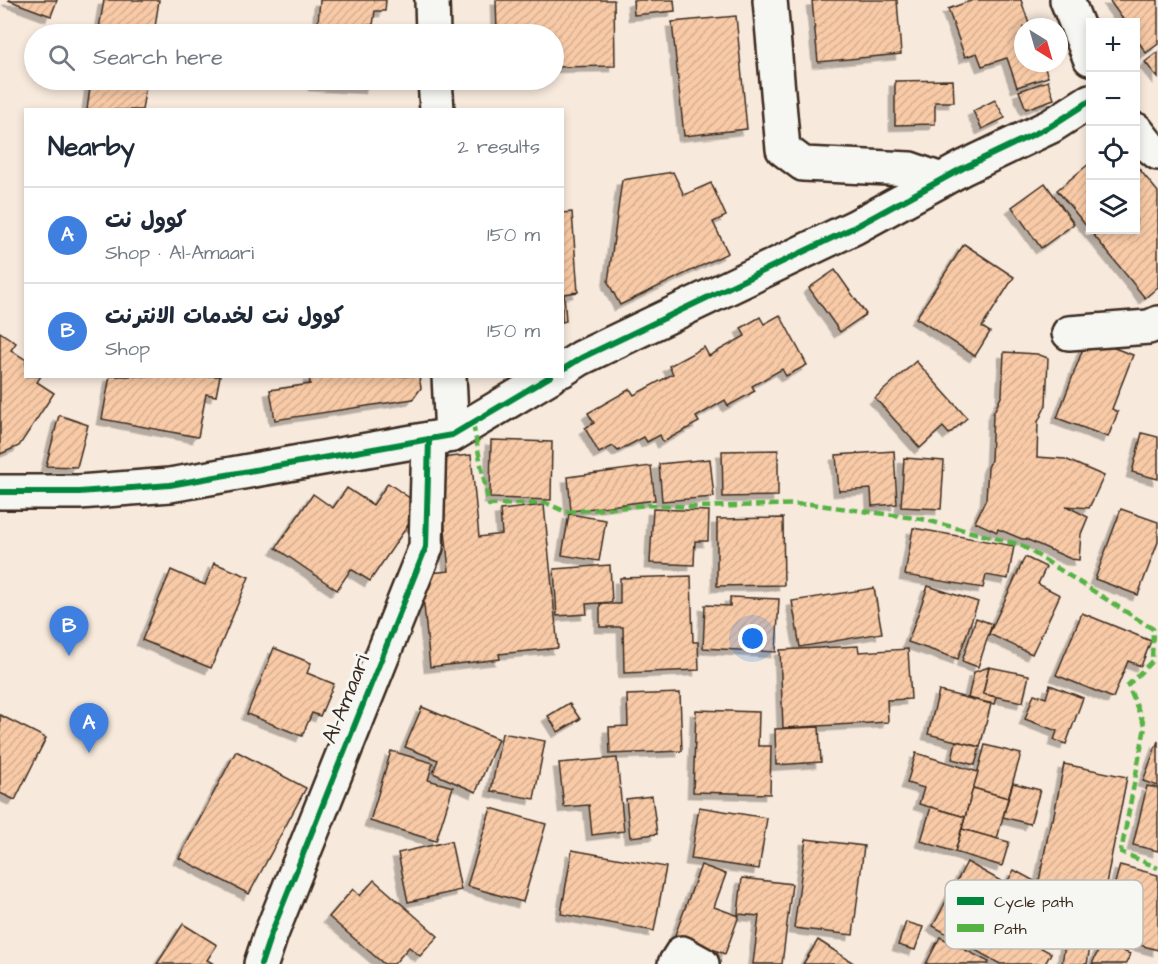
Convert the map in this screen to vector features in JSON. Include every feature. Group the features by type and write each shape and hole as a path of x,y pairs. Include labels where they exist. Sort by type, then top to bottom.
{"street":[{"path":"432,0 433,24"},
{"path":"770,0 783,149 803,164 910,169 941,180"},
{"path":"1067,0 1086,48"},
{"path":"436,90 437,108"},
{"path":"564,369 581,358 855,227 963,168 1051,126 1086,104"},
{"path":"1140,135 1158,153"},
{"path":"1069,333 1149,327 1158,323"},
{"name":"Al-Amaari","path":"261,964 426,547 449,378"},
{"path":"0,492 79,492 170,485 440,437 547,378"}],"building":[{"path":"8,0 57,0 51,16"},
{"path":"104,0 159,0 155,24 100,24"},
{"path":"320,0 386,0 385,11 375,11 373,24 318,24"},
{"path":"496,0 614,0 615,66 564,67 564,24 497,24"},
{"path":"633,0 674,0 675,11 634,15"},
{"path":"897,0 901,54 818,62 812,1"},
{"path":"973,0 1021,0 1027,18 1014,18 1014,72 1046,72 1048,77 1017,87 1007,58 982,66 977,53 965,57 948,9"},
{"path":"1109,0 1158,0 1158,44 1146,53 1140,44 1140,18 1122,18"},
{"path":"736,16 747,129 684,136 672,22"},
{"path":"1158,52 1158,78 1145,62"},
{"path":"953,80 954,102 935,102 935,124 895,125 895,81"},
{"path":"1048,81 1054,99 1026,109 1019,91"},
{"path":"90,90 145,90 142,108 87,108"},
{"path":"995,100 1005,118 982,129 973,111"},
{"path":"1086,166 1086,226 1057,190"},
{"path":"1140,170 1158,192 1158,287 1145,298 1093,234 1140,234"},
{"path":"673,172 684,195 711,183 726,216 713,222 728,253 620,305 608,282 622,180"},
{"path":"1045,183 1074,224 1041,248 1012,207"},
{"path":"572,212 578,292 564,294 564,213"},
{"path":"964,244 1014,277 982,327 990,332 975,356 916,318"},
{"path":"835,270 866,314 840,332 809,288"},
{"path":"564,294 566,321 564,322"},
{"path":"780,315 807,365 786,376 782,369 752,386 755,391 728,406 725,400 696,417 699,422 663,442 660,435 647,442 644,437 618,451 613,446 599,453 585,428 594,423 588,413 630,389 634,395 673,374 669,366 704,347 709,356 745,336 741,328 760,317 764,324"},
{"path":"0,332 16,343 11,350 24,359 24,378 40,378 37,382 54,393 19,446 0,454"},
{"path":"1087,338 1133,355 1112,409 1118,412 1108,437 1057,418"},
{"path":"1004,352 1037,354 1048,358 1046,405 1038,422 1037,457 1065,459 1104,476 1089,508 1066,506 1088,517 1081,534 1079,560 1071,559 998,529 997,532 975,522 986,499 993,414 1002,395"},
{"path":"916,361 967,418 949,434 943,427 920,448 875,398"},
{"path":"110,378 220,378 216,396 206,394 198,437 102,419"},
{"path":"309,378 419,378 421,388 413,399 275,420 270,390 310,384"},
{"path":"59,415 88,425 77,467 46,466"},
{"path":"1142,433 1158,437 1158,479 1132,472"},
{"path":"491,440 552,442 551,500 490,498"},
{"path":"778,450 778,496 723,497 722,451"},
{"path":"894,451 897,504 872,506 871,489 839,491 836,455"},
{"path":"471,455 479,537 502,534 500,510 544,505 558,648 499,654 500,659 430,667 421,574 449,571 438,458"},
{"path":"904,458 944,461 941,509 901,507"},
{"path":"710,459 714,497 662,501 659,464"},
{"path":"651,466 655,500 571,511 568,477"},
{"path":"388,483 421,506 370,581 351,569 337,590 276,548 313,494 333,508 347,488 373,505"},
{"path":"653,509 709,511 708,541 695,541 694,565 650,563"},
{"path":"1121,509 1158,522 1158,542 1138,595 1095,579"},
{"path":"569,514 606,520 599,561 562,555"},
{"path":"783,518 784,585 717,586 717,519"},
{"path":"913,528 1014,546 1008,579 986,575 983,588 905,575"},
{"path":"1025,557 1046,567 1038,584 1060,595 1032,654 989,634"},
{"path":"214,563 249,577 211,668 142,640 171,570 205,585"},
{"path":"610,565 612,602 586,604 587,614 557,616 554,569"},
{"path":"691,576 693,642 698,642 699,670 624,673 623,627 600,627 600,604 620,604 620,578"},
{"path":"928,586 978,602 958,659 908,642"},
{"path":"874,588 882,633 800,647 792,601"},
{"path":"730,597 779,599 776,652 703,648 705,605 730,606"},
{"path":"1082,613 1151,641 1141,666 1128,661 1113,698 1056,675"},
{"path":"976,618 992,624 978,667 962,661"},
{"path":"858,646 859,652 908,649 911,699 887,700 888,722 783,728 780,650"},
{"path":"274,648 311,663 307,673 334,684 320,716 312,713 302,736 247,714"},
{"path":"989,667 983,694 996,697 994,704 968,698 974,672"},
{"path":"989,667 1029,675 1023,702 983,694"},
{"path":"1050,685 1083,698 1066,744 1054,740 1057,731 1025,719 1034,694 1046,698"},
{"path":"939,691 991,704 980,747 928,734"},
{"path":"680,693 682,751 610,754 609,727 628,726 627,695"},
{"path":"569,703 580,719 558,732 548,716"},
{"path":"422,707 498,739 476,792 433,773 438,760 405,747"},
{"path":"696,710 759,712 758,746 771,746 770,794 693,792"},
{"path":"0,715 46,738 15,800 0,793"},
{"path":"819,727 821,762 776,765 775,729"},
{"path":"502,733 545,741 534,799 491,791"},
{"path":"956,741 980,747 975,765 952,759"},
{"path":"1158,741 1158,786 1143,781"},
{"path":"985,745 1021,754 1008,798 973,788"},
{"path":"236,751 306,788 249,894 179,858"},
{"path":"391,751 433,763 428,780 453,787 436,841 370,821"},
{"path":"916,753 978,772 965,817 919,804 924,788 907,783"},
{"path":"617,758 624,831 592,835 589,805 564,807 559,763"},
{"path":"1064,764 1127,777 1107,880 1039,880 1051,820 1053,820"},
{"path":"1013,783 1040,790 1030,824 1003,817"},
{"path":"1147,786 1158,788 1158,851 1133,845"},
{"path":"973,788 1008,798 997,839 962,829"},
{"path":"652,796 657,834 630,837 626,799"},
{"path":"699,807 767,818 759,869 691,859"},
{"path":"931,807 965,817 955,852 921,841"},
{"path":"491,808 546,824 523,902 467,886"},
{"path":"962,829 1009,842 1002,866 955,852"},
{"path":"806,839 864,846 853,935 794,928"},
{"path":"451,841 461,890 408,902 398,853"},
{"path":"572,850 666,867 654,931 561,914"},
{"path":"967,862 999,880 957,880"},
{"path":"701,865 726,874 714,907 739,916 725,954 675,935"},
{"path":"1120,865 1158,875 1158,950 1143,946 1143,880 1116,880"},
{"path":"1014,870 1032,880 1008,880"},
{"path":"742,878 792,884 782,964 753,964 759,916 738,914"},
{"path":"374,880 438,936 420,956 409,947 394,964 384,964 329,917 353,889 360,896"},
{"path":"945,903 945,933 933,926"},
{"path":"906,922 923,927 915,950 898,945"},
{"path":"183,924 217,945 207,960 214,964 157,964"},
{"path":"940,937 945,940 945,949 964,949 989,962 988,964 926,964"},
{"path":"818,940 855,964 803,964"},
{"path":"974,949 1043,949 1051,953 1045,964 1000,964"},
{"path":"1064,949 1090,949 1087,964 1062,964"},
{"path":"1099,949 1118,949 1130,954 1126,964 1092,964"}],"marked path":[{"path":"473,424 489,505 546,503 566,512 649,505 696,507 811,504 922,519 1021,545 1153,629 1152,661 1128,685 1145,727 1121,852 1158,868"}],"cycle path":[{"path":"564,369 581,358 855,227 963,168 1051,126 1086,104"},
{"path":"0,492 79,492 170,485 452,435 548,378"},
{"path":"261,964 426,547 429,439"}],"place":[{"name":"كوول نت لخدمات الانترنت","path":"69,656"},
{"name":"كوول نت","path":"89,753"}]}
